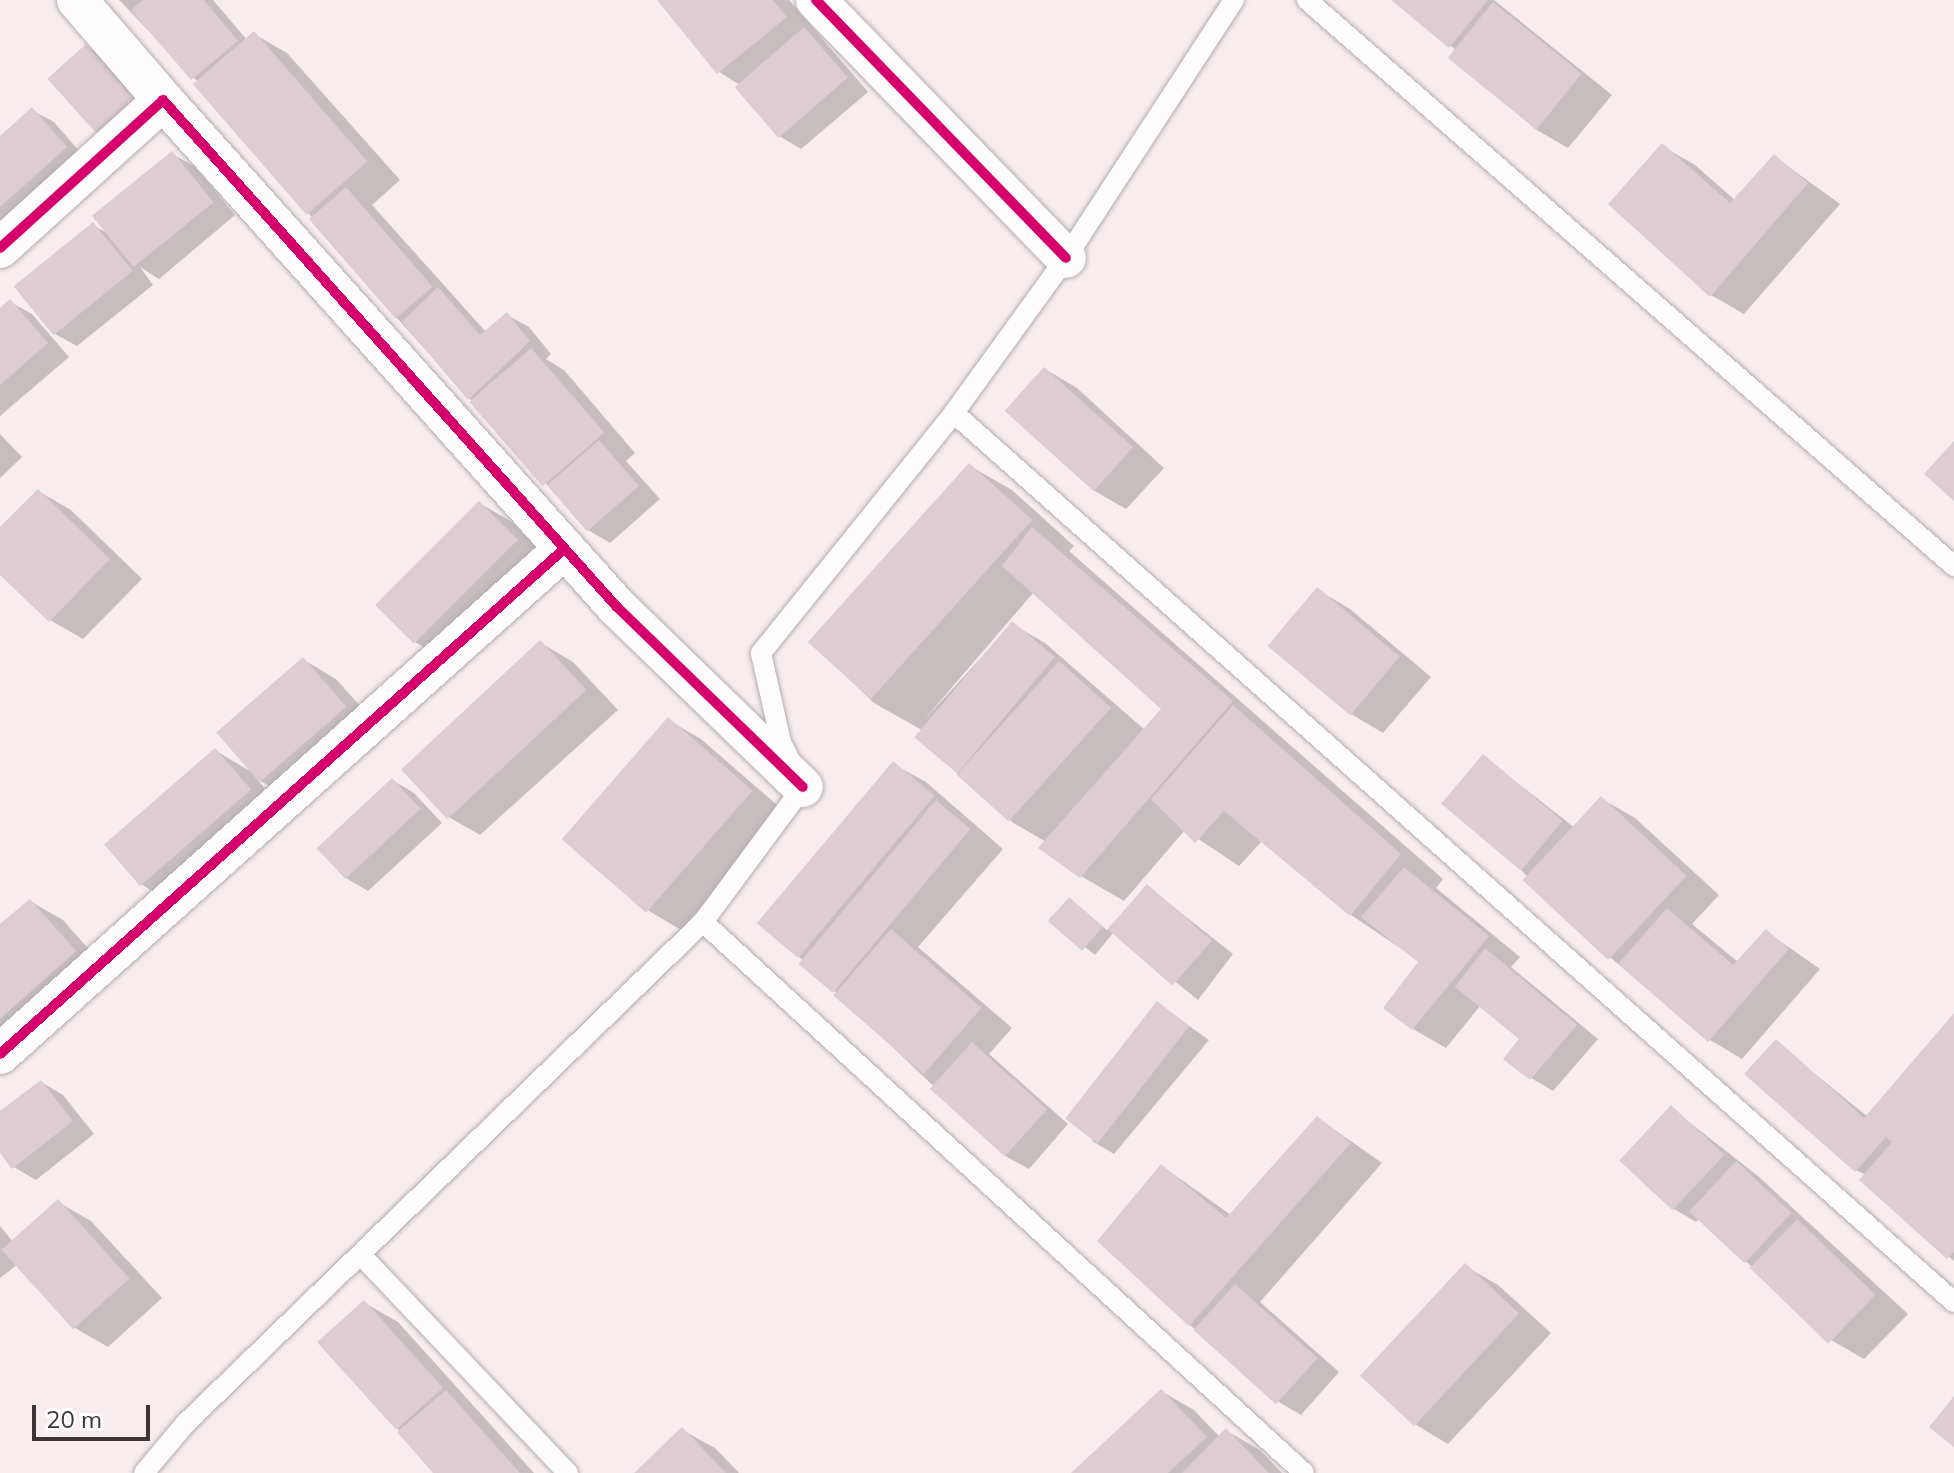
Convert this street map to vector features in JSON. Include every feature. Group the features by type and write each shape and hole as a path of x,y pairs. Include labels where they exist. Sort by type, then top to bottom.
{"street":[{"path":"77,0 563,550 669,662 803,787"},
{"path":"816,0 1066,258"},
{"path":"0,248 163,100"},
{"path":"0,1054 563,550"}],"lane":[{"path":"144,1473 186,1423 703,922 803,787 781,742 761,653 954,413 1066,258 1234,0"},
{"path":"1307,0 1954,566"},
{"path":"954,413 1954,1302"},
{"path":"703,922 1304,1473"},
{"path":"361,1255 568,1473"}],"building":[{"path":"143,0 204,0 238,41 191,80 131,10"},
{"path":"657,0 773,0 787,17 717,74"},
{"path":"1391,0 1488,0 1449,48"},
{"path":"1493,2 1582,74 1536,130 1448,58"},
{"path":"804,27 848,78 779,138 735,87"},
{"path":"254,31 367,162 306,215 193,84"},
{"path":"86,44 136,99 97,134 47,79"},
{"path":"32,107 67,147 0,207 0,136"},
{"path":"1662,143 1730,203 1774,154 1808,183 1710,297 1608,204"},
{"path":"172,151 214,202 133,267 92,216"},
{"path":"346,187 433,287 396,319 309,219"},
{"path":"93,222 133,271 53,335 14,286"},
{"path":"438,287 480,335 507,312 530,341 468,400 402,322"},
{"path":"10,299 48,343 0,385 0,308"},
{"path":"531,348 604,433 543,486 469,402"},
{"path":"1044,367 1133,447 1094,491 1005,411"},
{"path":"599,440 639,486 587,531 547,485"},
{"path":"1954,441 1954,501 1924,474"},
{"path":"969,463 1032,520 871,699 808,642"},
{"path":"38,489 110,559 49,622 0,575 0,527"},
{"path":"479,501 518,540 414,644 375,605"},
{"path":"1032,527 1233,701 1080,878 1038,848 1161,709 1002,566"},
{"path":"1317,587 1400,656 1350,715 1268,646"},
{"path":"1012,621 1055,657 957,773 914,737"},
{"path":"540,640 586,690 447,819 401,770"},
{"path":"303,657 346,707 260,782 216,732"},
{"path":"1059,661 1111,708 1009,822 957,775"},
{"path":"1233,705 1401,854 1350,916 1224,811 1195,843 1151,799"},
{"path":"668,717 753,790 646,913 562,839"},
{"path":"215,748 251,790 140,886 104,844"},
{"path":"1483,754 1563,821 1521,871 1441,804"},
{"path":"893,761 934,796 798,958 757,923"},
{"path":"392,778 421,809 345,879 317,848"},
{"path":"1601,796 1687,876 1608,960 1523,880"},
{"path":"936,800 970,829 833,993 798,964"},
{"path":"1404,867 1489,936 1412,1030 1383,1008 1418,962 1361,917"},
{"path":"1147,884 1212,940 1173,986 1108,929"},
{"path":"1069,897 1103,927 1082,951 1048,921"},
{"path":"30,899 76,951 0,1019 0,924"},
{"path":"1667,908 1733,965 1766,929 1789,949 1708,1042 1618,964"},
{"path":"891,929 982,1008 924,1074 833,995"},
{"path":"1485,948 1577,1025 1530,1080 1503,1059 1519,1039 1455,987"},
{"path":"1157,1001 1189,1026 1098,1144 1065,1118"},
{"path":"1954,1013 1954,1252 1947,1259 1859,1180 1892,1142 1886,1137 1855,1172 1744,1074 1776,1039 1864,1118"},
{"path":"972,1042 1047,1110 1005,1156 930,1089"},
{"path":"41,1080 73,1121 12,1169 0,1153 0,1111"},
{"path":"1671,1105 1724,1155 1673,1210 1619,1161"},
{"path":"1317,1116 1351,1143 1189,1326 1097,1241 1161,1164 1226,1218"},
{"path":"1736,1161 1792,1213 1745,1263 1689,1211"},
{"path":"58,1199 130,1279 73,1329 2,1250"},
{"path":"1797,1219 1875,1295 1828,1344 1750,1268"},
{"path":"1465,1263 1519,1313 1414,1426 1360,1376"},
{"path":"1235,1284 1317,1358 1276,1404 1194,1330"},
{"path":"364,1300 443,1388 396,1430 317,1342"},
{"path":"1161,1389 1207,1437 1168,1473 1071,1473"},
{"path":"446,1390 520,1473 433,1473 397,1432"},
{"path":"1954,1396 1954,1447 1929,1427"},
{"path":"682,1427 726,1473 634,1473"},
{"path":"1226,1428 1269,1473 1182,1473"}],"cycle path":[{"path":"816,0 1066,258"},
{"path":"0,248 163,100 616,606 803,787"},
{"path":"0,1054 563,550"}]}
